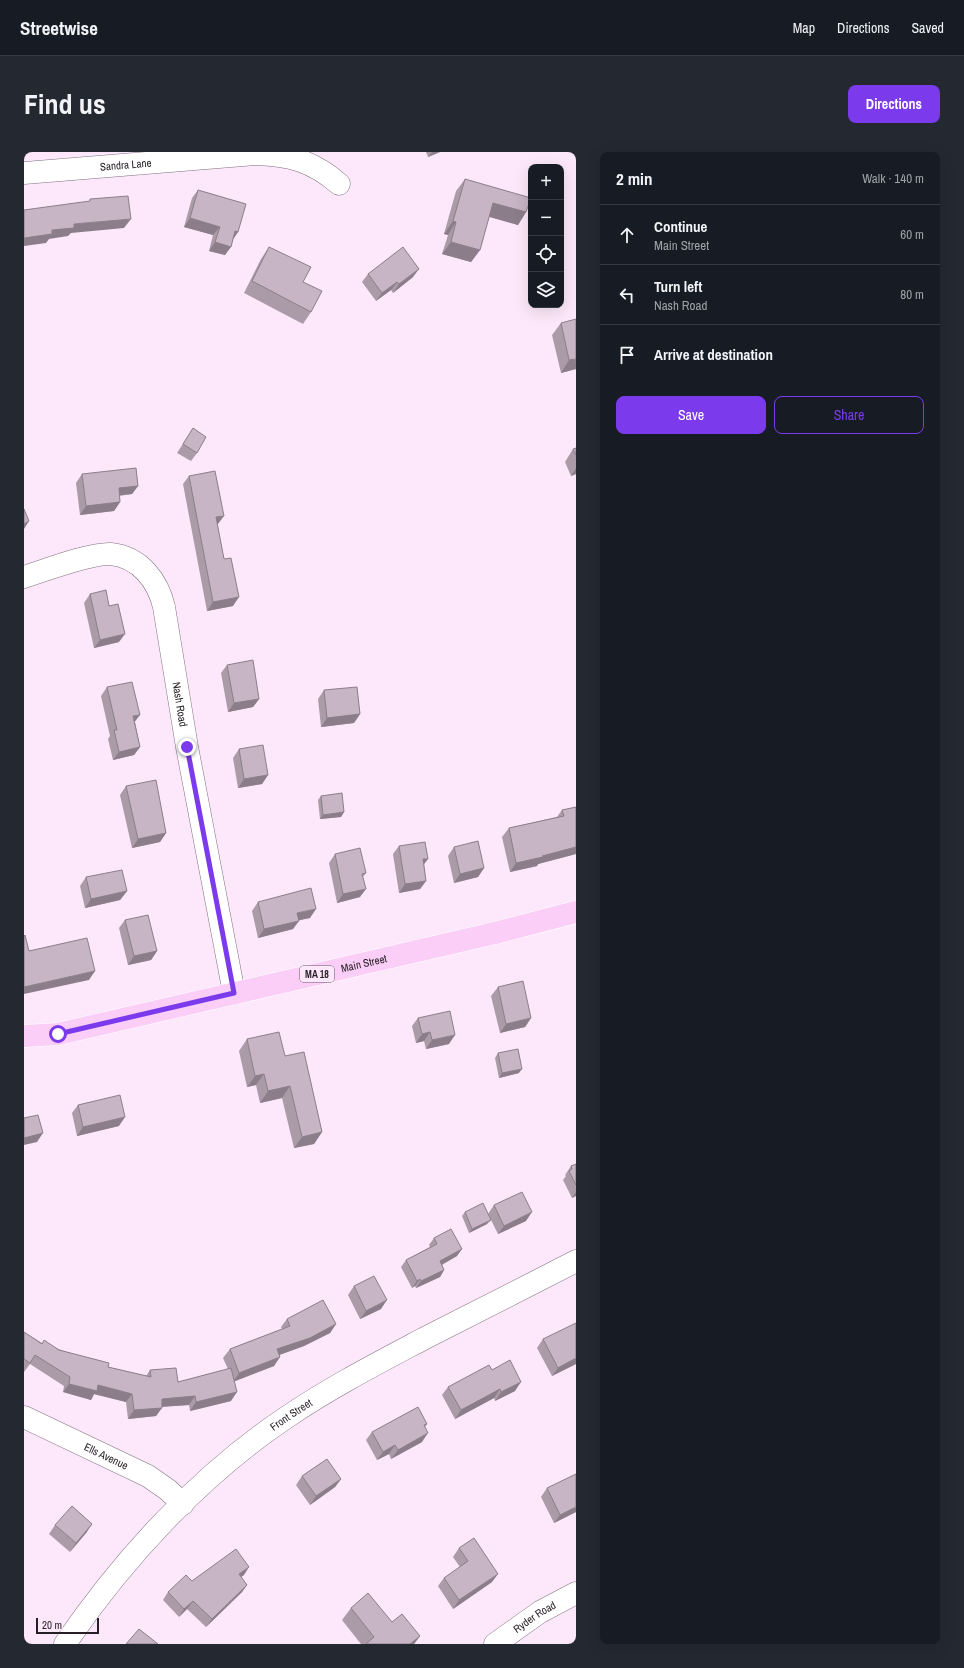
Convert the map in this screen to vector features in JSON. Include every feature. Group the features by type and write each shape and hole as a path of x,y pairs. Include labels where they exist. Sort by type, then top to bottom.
{"main road":[{"name":"Main Street","path":"24,1036 58,1034 495,933 576,912"},
{"name":"Main Street","path":"24,1049 58,1034"}],"street":[{"name":"Sandra Lane","path":"24,174 256,154 274,154 296,159 314,166 326,172 339,184"},
{"name":"Nash Road","path":"24,577 86,558 111,554 133,561 150,575 156,584 164,607 187,747 234,993"},
{"name":"Front Street","path":"65,1644 107,1586 136,1551 183,1504 221,1469 264,1433 309,1403 395,1354 576,1261"},
{"name":"Ells Avenue","path":"24,1417 148,1476 168,1490 183,1504"},
{"name":"Ryder Road","path":"495,1644 540,1612 576,1593"}],"building":[{"path":"465,179 528,197 528,206 526,212 493,203 480,250 451,242 456,222 453,221"},
{"path":"198,190 246,204 238,232 235,231 231,247 215,242 220,227 190,218"},
{"path":"128,196 131,219 74,224 74,228 52,230 52,234 24,238 24,210 90,201 90,199"},
{"path":"269,247 311,267 303,282 322,291 311,312 252,281"},
{"path":"403,247 419,269 399,284 397,282 382,293 368,274"},
{"path":"576,319 576,359 569,360 561,323"},
{"path":"193,428 206,437 197,453 183,444"},
{"path":"576,448 576,455 573,449"},
{"path":"136,468 138,486 119,488 120,502 86,506 82,474"},
{"path":"215,471 224,516 216,517 224,559 231,558 239,597 213,602 189,476"},
{"path":"24,509 29,521 24,524"},
{"path":"106,590 109,606 118,604 125,634 100,640 90,594"},
{"path":"253,660 259,699 234,703 227,665"},
{"path":"132,682 140,715 133,716 140,747 119,752 114,730 117,730 107,687"},
{"path":"357,687 360,714 327,718 324,690"},
{"path":"263,745 268,775 244,779 239,749"},
{"path":"156,780 166,833 138,839 126,786"},
{"path":"342,793 344,812 323,815 321,796"},
{"path":"576,807 576,847 516,863 509,828 564,816 562,810"},
{"path":"478,841 484,868 460,874 454,847"},
{"path":"425,842 428,859 423,859 426,881 405,884 399,846"},
{"path":"360,848 366,873 362,874 366,889 343,894 335,854"},
{"path":"122,870 127,891 91,899 86,877"},
{"path":"311,888 316,909 297,913 299,921 264,929 258,902"},
{"path":"148,915 157,951 134,956 125,920"},
{"path":"25,935 29,951 87,938 95,971 24,987"},
{"path":"523,981 531,1018 506,1024 498,987"},
{"path":"450,1011 455,1035 432,1040 430,1032 422,1034 418,1018"},
{"path":"279,1032 285,1056 304,1052 322,1132 302,1137 290,1086 268,1091 264,1074 255,1076 247,1039"},
{"path":"518,1049 522,1069 502,1073 498,1053"},
{"path":"120,1095 125,1117 83,1127 78,1105"},
{"path":"38,1115 43,1133 24,1138 24,1118"},
{"path":"576,1164 576,1185 569,1171 572,1169 571,1166"},
{"path":"522,1192 532,1212 504,1226 494,1205"},
{"path":"483,1203 491,1220 472,1229 465,1212"},
{"path":"451,1229 462,1249 440,1261 444,1270 421,1281 420,1279 417,1281 406,1260 437,1244 434,1238"},
{"path":"374,1276 387,1300 366,1311 354,1286"},
{"path":"323,1300 336,1324 310,1338 277,1349 280,1357 239,1373 230,1349 290,1326 287,1319"},
{"path":"576,1323 576,1358 558,1368 543,1339"},
{"path":"24,1332 42,1344 44,1340 59,1350 109,1363 108,1367 151,1377 150,1370 176,1368 178,1382 231,1368 237,1392 196,1402 195,1396 162,1399 162,1408 134,1410 132,1394 98,1385 97,1391 69,1384 70,1377 35,1355 30,1363 24,1359"},
{"path":"510,1360 521,1382 501,1392 500,1389 461,1410 448,1387 489,1365 492,1370"},
{"path":"418,1407 427,1424 424,1425 428,1433 398,1450 395,1445 383,1452 372,1432"},
{"path":"327,1459 341,1479 316,1496 302,1476"},
{"path":"576,1474 576,1507 560,1515 547,1488"},
{"path":"72,1506 92,1524 76,1543 55,1525"},
{"path":"474,1538 498,1574 459,1600 444,1578 468,1561 459,1548"},
{"path":"236,1549 249,1567 239,1574 247,1585 212,1619 193,1601 184,1609 168,1592 186,1575 192,1581"},
{"path":"368,1593 392,1622 402,1614 420,1636 410,1644 366,1644 374,1637 351,1608"},
{"path":"139,1629 158,1644 126,1644"}],"route":[{"path":"58,1034 234,993 187,747"}]}
